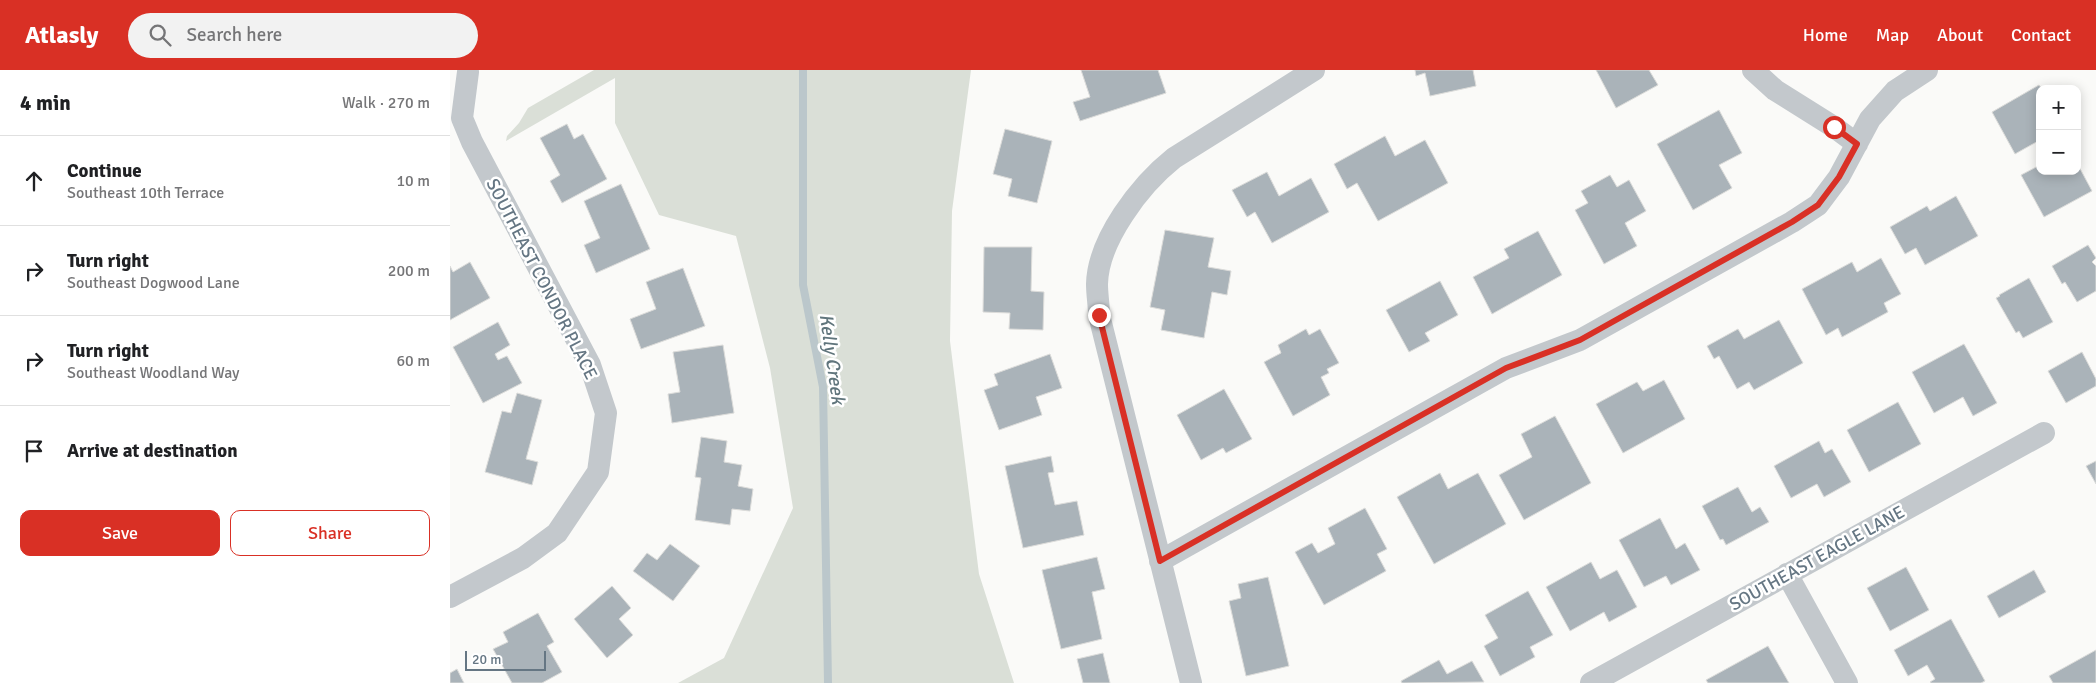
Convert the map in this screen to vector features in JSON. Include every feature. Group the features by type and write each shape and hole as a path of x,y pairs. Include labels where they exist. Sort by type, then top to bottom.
{"street":[{"path":"1191,683 1099,315 1097,283 1104,253 1117,226 1133,201 1156,172 1174,158 1314,70"},
{"path":"1753,70 1775,90 1834,127 1857,144"},
{"path":"1160,561 1506,368 1580,340 1792,222 1818,205 1839,177 1870,119 1895,91 1927,70"},
{"name":"SOUTHEAST CONDOR PLACE","path":"450,597 523,558 557,533 598,472 606,413 590,365 472,142 462,118 468,72"},
{"name":"SOUTHEAST EAGLE LANE","path":"1591,683 2044,432"},
{"path":"1787,574 1848,683"}],"shaded area":[{"path":"594,70 971,70 952,211 950,341 979,574 1014,683 678,683 724,658 793,508 770,368 736,236 659,215 615,123 615,78 506,141 507,136 519,123 528,108"}],"building":[{"path":"1081,70 1158,70 1166,93 1080,121 1073,102 1090,97"},
{"path":"1415,70 1473,70 1476,86 1430,96 1425,73 1416,76"},
{"path":"1596,70 1649,70 1658,85 1616,108"},
{"path":"2036,87 2036,142 2015,154 1992,112"},
{"path":"1719,110 1742,153 1719,165 1732,188 1693,210 1657,144"},
{"path":"567,124 574,139 583,134 607,179 562,203 550,181 560,175 540,138"},
{"path":"1005,129 1052,141 1037,203 1008,196 1012,179 993,174"},
{"path":"1385,136 1395,156 1425,140 1448,183 1378,221 1357,183 1347,189 1334,164"},
{"path":"2036,167 2036,175 2081,175 2081,170 2092,191 2044,217 2021,175"},
{"path":"1267,172 1279,196 1311,178 1329,212 1272,243 1255,212 1247,217 1232,190"},
{"path":"1610,175 1617,187 1629,180 1646,211 1625,223 1637,246 1604,264 1575,210 1588,203 1581,191"},
{"path":"621,184 650,249 596,273 584,245 600,238 584,201"},
{"path":"1956,196 1978,236 1925,265 1916,248 1905,254 1890,227 1927,206 1930,211"},
{"path":"1165,230 1214,238 1208,267 1231,271 1227,295 1212,292 1204,338 1161,330 1165,310 1150,307"},
{"path":"1538,231 1562,275 1492,314 1473,277 1509,258 1504,249"},
{"path":"2088,245 2096,258 2092,262 2096,266 2096,291 2077,302 2065,282 2062,284 2052,266"},
{"path":"984,247 1032,247 1031,291 1044,292 1043,330 1009,329 1010,313 983,312"},
{"path":"1881,258 1901,294 1884,303 1888,312 1842,337 1838,328 1826,335 1802,289 1852,262 1857,272"},
{"path":"470,262 490,298 450,320 450,266 453,272"},
{"path":"683,268 705,326 641,349 630,319 656,309 646,282"},
{"path":"2029,278 2053,322 2023,338 2019,331 2016,333 1996,298"},
{"path":"1440,281 1458,315 1425,333 1430,341 1409,352 1386,310"},
{"path":"1779,320 1803,363 1754,390 1749,382 1737,389 1719,356 1714,359 1707,346 1738,329 1744,339"},
{"path":"498,322 510,345 495,354 498,360 507,356 522,383 483,403 453,347"},
{"path":"1306,329 1309,335 1320,329 1339,363 1327,369 1329,373 1321,377 1330,395 1293,416 1264,362 1281,353 1278,345"},
{"path":"1964,344 1997,403 1973,416 1963,397 1934,413 1912,372"},
{"path":"723,345 734,413 672,423 668,394 680,392 673,352"},
{"path":"2082,352 2096,379 2096,386 2066,403 2048,371"},
{"path":"1050,354 1062,388 1036,397 1042,415 999,430 984,390 998,385 994,374"},
{"path":"1664,380 1685,419 1623,453 1596,404 1637,382 1643,391"},
{"path":"1224,389 1252,439 1226,453 1223,448 1201,460 1177,415"},
{"path":"517,393 542,400 526,459 538,462 532,485 485,472 502,411 511,413"},
{"path":"1898,402 1921,444 1869,472 1847,430"},
{"path":"1555,416 1591,483 1524,520 1499,475 1532,457 1521,434"},
{"path":"701,437 727,441 724,462 742,465 738,486 753,489 750,511 732,509 730,525 695,520 701,478 695,477"},
{"path":"1819,441 1825,453 1832,449 1851,482 1824,497 1817,484 1791,498 1774,466"},
{"path":"1051,456 1054,472 1048,473 1055,505 1077,501 1084,535 1023,548 1005,466"},
{"path":"2096,461 2096,484 2086,466"},
{"path":"1440,473 1448,489 1478,473 1506,524 1434,564 1397,497"},
{"path":"1738,487 1752,512 1760,507 1769,522 1726,545 1723,539 1720,540 1702,506"},
{"path":"1365,508 1387,549 1377,554 1386,571 1324,605 1295,552 1312,543 1318,553 1335,544 1328,528"},
{"path":"1660,518 1676,549 1685,543 1700,570 1671,585 1666,576 1644,587 1619,540"},
{"path":"670,544 700,566 673,601 633,571 647,553 657,560"},
{"path":"1097,557 1105,589 1092,592 1102,639 1061,649 1042,570"},
{"path":"1591,562 1600,579 1617,570 1637,607 1609,622 1604,612 1570,631 1546,587"},
{"path":"1906,567 1929,610 1890,631 1867,588"},
{"path":"2034,570 2046,592 1999,618 1987,596"},
{"path":"1268,577 1289,666 1246,676 1229,601 1241,598 1238,584"},
{"path":"612,586 631,608 619,619 633,635 607,658 574,619"},
{"path":"1528,591 1553,635 1530,647 1535,657 1500,676 1484,646 1498,638 1485,615"},
{"path":"538,613 554,642 547,646 562,672 542,683 512,683 493,649 508,642 503,632"},
{"path":"1951,619 1985,681 1981,683 1931,683 1935,679 1927,665 1908,676 1894,650"},
{"path":"1768,646 1789,683 1708,683 1706,680"},
{"path":"2096,650 2096,683 2053,683 2049,676"},
{"path":"1103,653 1110,683 1083,683 1077,659"},
{"path":"1439,660 1447,674 1472,661 1484,682 1402,683 1401,681"},
{"path":"457,669 464,683 450,683 450,673"}],"waterway":[{"name":"Kelly Creek","path":"803,70 803,285 823,387 828,683"}],"route":[{"path":"1099,315 1160,561 1506,368 1580,340 1792,222 1818,205 1839,177 1857,144 1834,127"}]}
